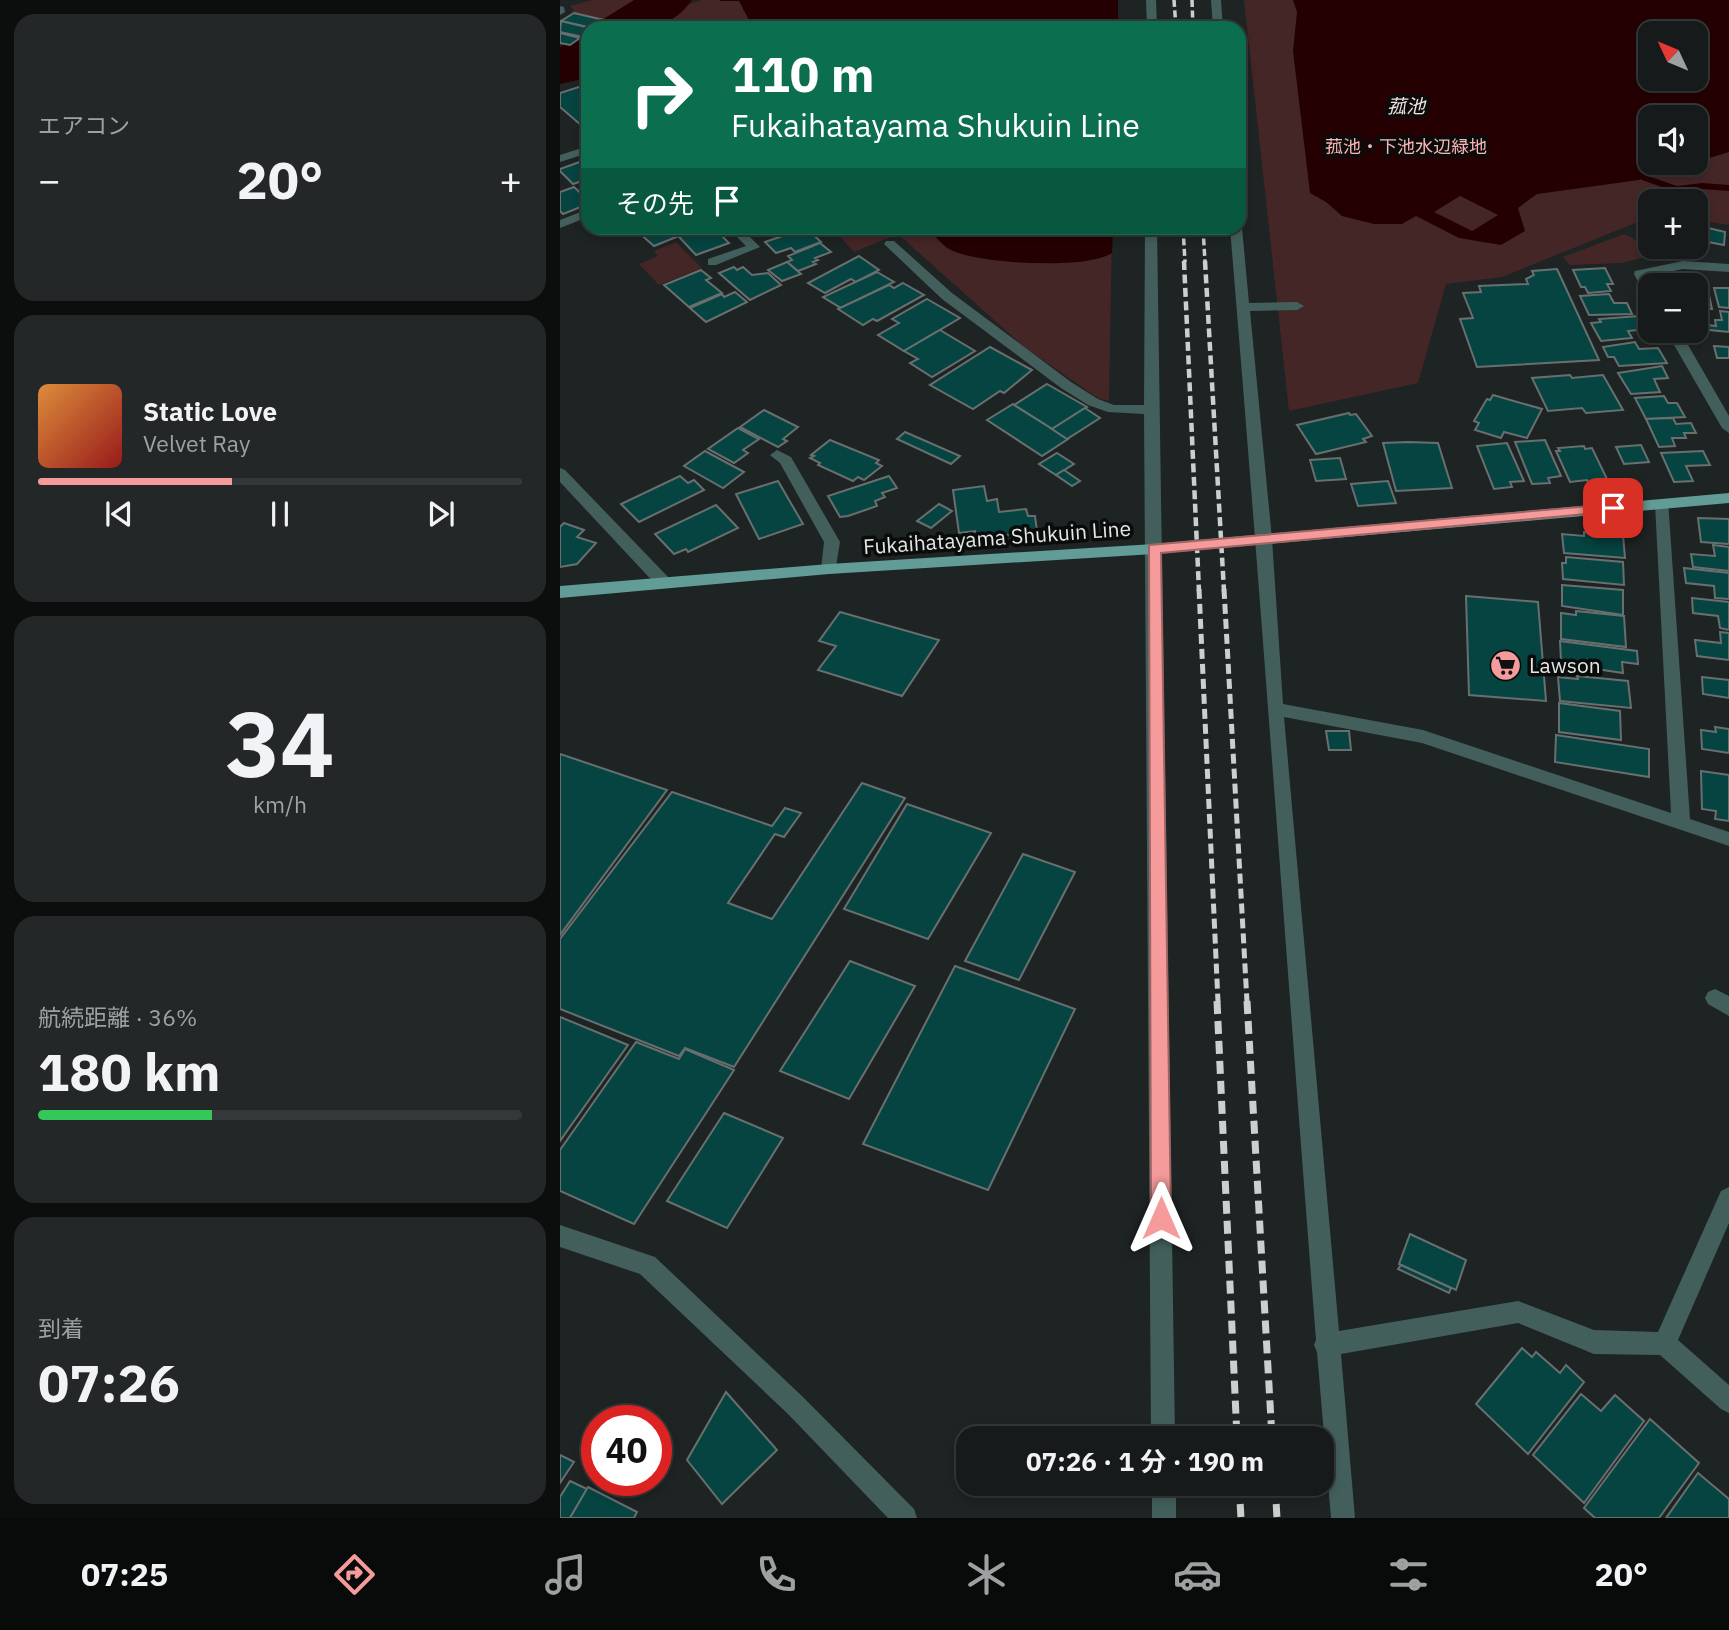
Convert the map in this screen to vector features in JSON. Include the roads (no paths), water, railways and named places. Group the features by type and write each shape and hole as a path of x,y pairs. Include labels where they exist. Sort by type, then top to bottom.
{"main road":[{"name":"Fukaihatayama Shukuin Line","path":"560,592 829,569 1154,549 1729,498"}],"street":[{"path":"1151,0 1152,21"},
{"path":"1216,0 1218,21"},
{"path":"560,159 581,152"},
{"path":"560,224 581,216"},
{"path":"712,262 754,247 741,235"},
{"path":"1151,235 1163,1426"},
{"path":"1237,235 1264,539 1326,1345 1343,1518"},
{"path":"890,244 947,296 1066,385 1093,402 1113,409 1151,410"},
{"path":"1645,273 1683,265 1729,268"},
{"path":"1243,307 1297,306"},
{"path":"1680,343 1729,428"},
{"path":"777,456 786,460 832,542 829,569"},
{"path":"560,473 665,584"},
{"path":"1663,504 1681,823"},
{"path":"1275,709 1423,737 1729,839"},
{"path":"1665,1344 1729,1198"},
{"path":"560,1236 647,1265 796,1406 905,1518"},
{"path":"1326,1345 1518,1312 1594,1342 1665,1344 1729,1401"},
{"path":"1164,1496 1164,1518"}],"water":[{"path":"1118,0 1118,21 749,21 739,1 719,1"},
{"name":"菰池","path":"1293,0 1729,0 1729,152 1708,158 1708,105 1638,105 1638,175 1655,175 1639,180 1537,194 1518,208 1525,231 1501,245 1459,238 1416,216 1402,224 1374,224 1342,216 1310,193 1293,51 1297,12","holes":["1460,196 1498,215 1472,231 1434,212"]},
{"path":"934,235 1113,235 1112,253 1080,262 1033,263 984,259 951,250"}],"waterway":[{"path":"634,21 668,0"},
{"path":"560,69 581,56"},
{"path":"1645,178 1676,189 1702,186 1729,188"}],"railway":[{"path":"1174,0 1176,21"},
{"path":"1192,0 1193,21"},
{"path":"1183,235 1185,262"},
{"path":"1203,235 1205,262"},
{"path":"1184,261 1199,591"},
{"path":"1205,261 1224,591"},
{"path":"1199,589 1218,1002"},
{"path":"1224,589 1247,1002"},
{"path":"1217,1001 1236,1426"},
{"path":"1247,1001 1271,1426"},
{"path":"1240,1496 1241,1518"},
{"path":"1276,1496 1277,1518"}],"place":[{"name":"Lawson","path":"1506,665"}],"park label":[{"name":"菰池・下池水辺緑地","path":"1406,146"}]}
